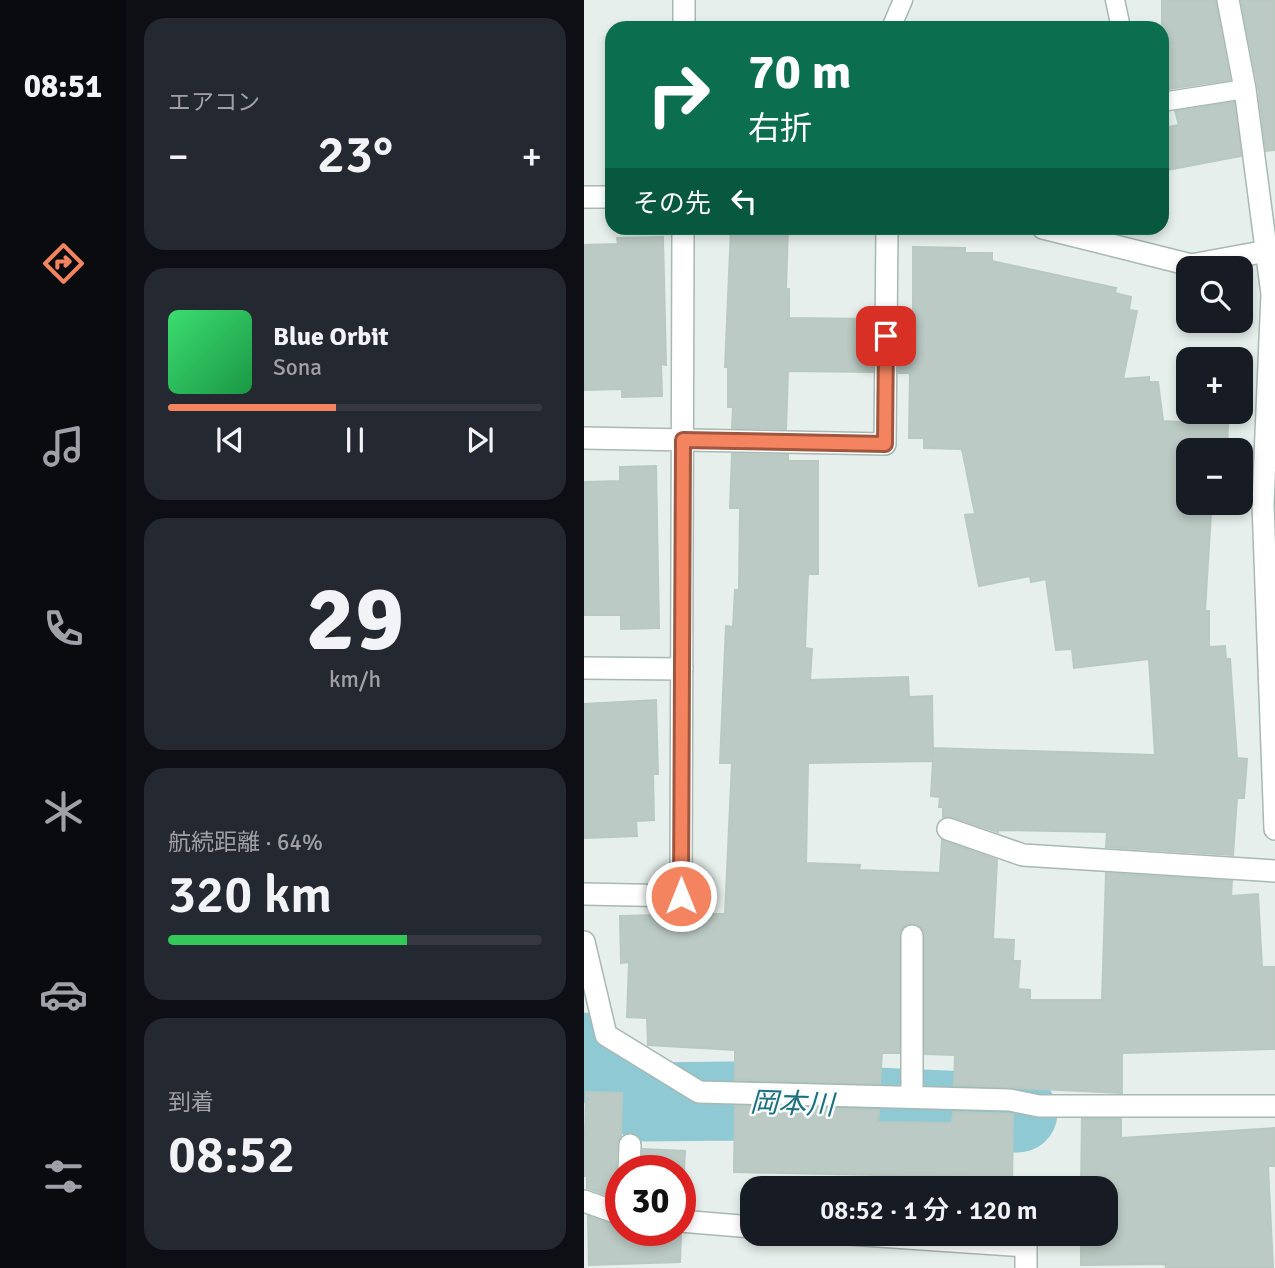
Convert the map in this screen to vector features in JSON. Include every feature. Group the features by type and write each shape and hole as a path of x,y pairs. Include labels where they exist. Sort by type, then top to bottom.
{"street":[{"path":"684,0 684,21"},
{"path":"1228,0 1246,89 1272,294 1263,504 1272,675 1275,830"},
{"path":"584,197 605,197"},
{"path":"584,894 681,896 683,235"},
{"path":"584,438 885,444 887,235"},
{"path":"1071,235 1191,265 1267,251"},
{"path":"584,668 682,669"},
{"path":"948,830 1023,855 1275,871"},
{"path":"912,936 912,1097"},
{"path":"584,942 606,1035 699,1092 1010,1100 1039,1106 1275,1106"},
{"path":"630,1145 630,1155"},
{"path":"584,1200 605,1208"},
{"path":"696,1222 740,1226"},
{"path":"1026,1246 1026,1268"}],"lane":[{"path":"894,21 903,0"},
{"path":"1115,0 1120,21"},
{"path":"1169,101 1246,89"}],"building":[{"path":"1162,0 1215,0 1230,80 1169,89 1169,21 1162,21"},
{"path":"1241,0 1274,0 1274,150 1266,151 1258,87"},
{"path":"1234,102 1241,156 1169,170 1169,127 1179,125 1175,111"},
{"path":"731,235 788,235 786,289 789,289 789,318 873,319 873,372 788,371 786,429 732,428 733,407 728,407 728,367 725,367"},
{"path":"663,237 666,365 661,364 662,396 622,397 622,389 584,390 584,245 618,244 617,238"},
{"path":"913,247 965,248 965,253 992,253 992,261 1116,288 1115,293 1131,297 1129,310 1137,311 1123,379 1149,377 1149,382 1158,382 1163,421 1176,422 1176,424 1228,424 1227,438 1176,438 1176,515 1211,515 1205,611 1209,611 1209,647 1225,646 1226,659 1230,659 1237,758 1247,759 1244,798 1237,798 1233,855 1106,847 1107,832 998,832 952,817 943,817 943,807 939,807 940,797 931,796 933,761 808,763 806,863 860,865 859,870 940,873 942,840 997,860 993,939 1014,940 1013,961 1020,961 1018,989 1030,990 1030,1000 1102,1000 1106,873 1232,881 1231,896 1258,894 1262,967 1274,967 1274,1049 1122,1053 1122,1093 954,1085 955,1055 925,1054 925,936 923,929 913,923 905,925 899,936 899,1053 882,1053 880,1084 735,1080 735,1050 648,1045 647,1018 627,1017 629,962 621,963 620,916 660,915 660,919 709,920 709,914 725,914 732,763 720,763 726,626 733,627 735,590 739,590 740,508 730,508 732,454 788,455 788,461 818,461 818,574 808,574 805,648 812,649 810,680 908,677 909,697 932,696 933,756 933,748 1155,755 1149,659 1074,668 1072,649 1056,650 1046,579 1031,582 1030,576 979,586 965,515 975,514 962,449 924,448 924,438 909,438 910,373 899,373 899,320 913,320"},
{"path":"656,466 659,628 621,629 621,615 584,615 584,482 620,481 620,467"},
{"path":"656,700 658,774 653,774 654,820 636,821 637,836 584,838 584,704"},
{"path":"586,1092 622,1093 621,1136 617,1155 605,1155 605,1194 587,1188 587,1176 584,1176"},
{"path":"735,1106 879,1110 878,1122 952,1123 953,1112 1013,1114 1012,1176 734,1172"},
{"path":"1082,1119 1121,1119 1121,1138 1274,1128 1274,1166 1268,1166 1273,1268 1166,1268 1165,1264 1081,1265 1081,1246 1118,1246 1118,1176 1081,1176"},
{"path":"643,1149 685,1151 685,1155 643,1155"},
{"path":"588,1216 605,1222 605,1246 681,1246 680,1262 589,1265"}],"waterway":[{"name":"岡本川","path":"584,1052 645,1102 730,1101 1018,1113"}],"route":[{"path":"681,896 683,440 885,444 886,336"}]}
